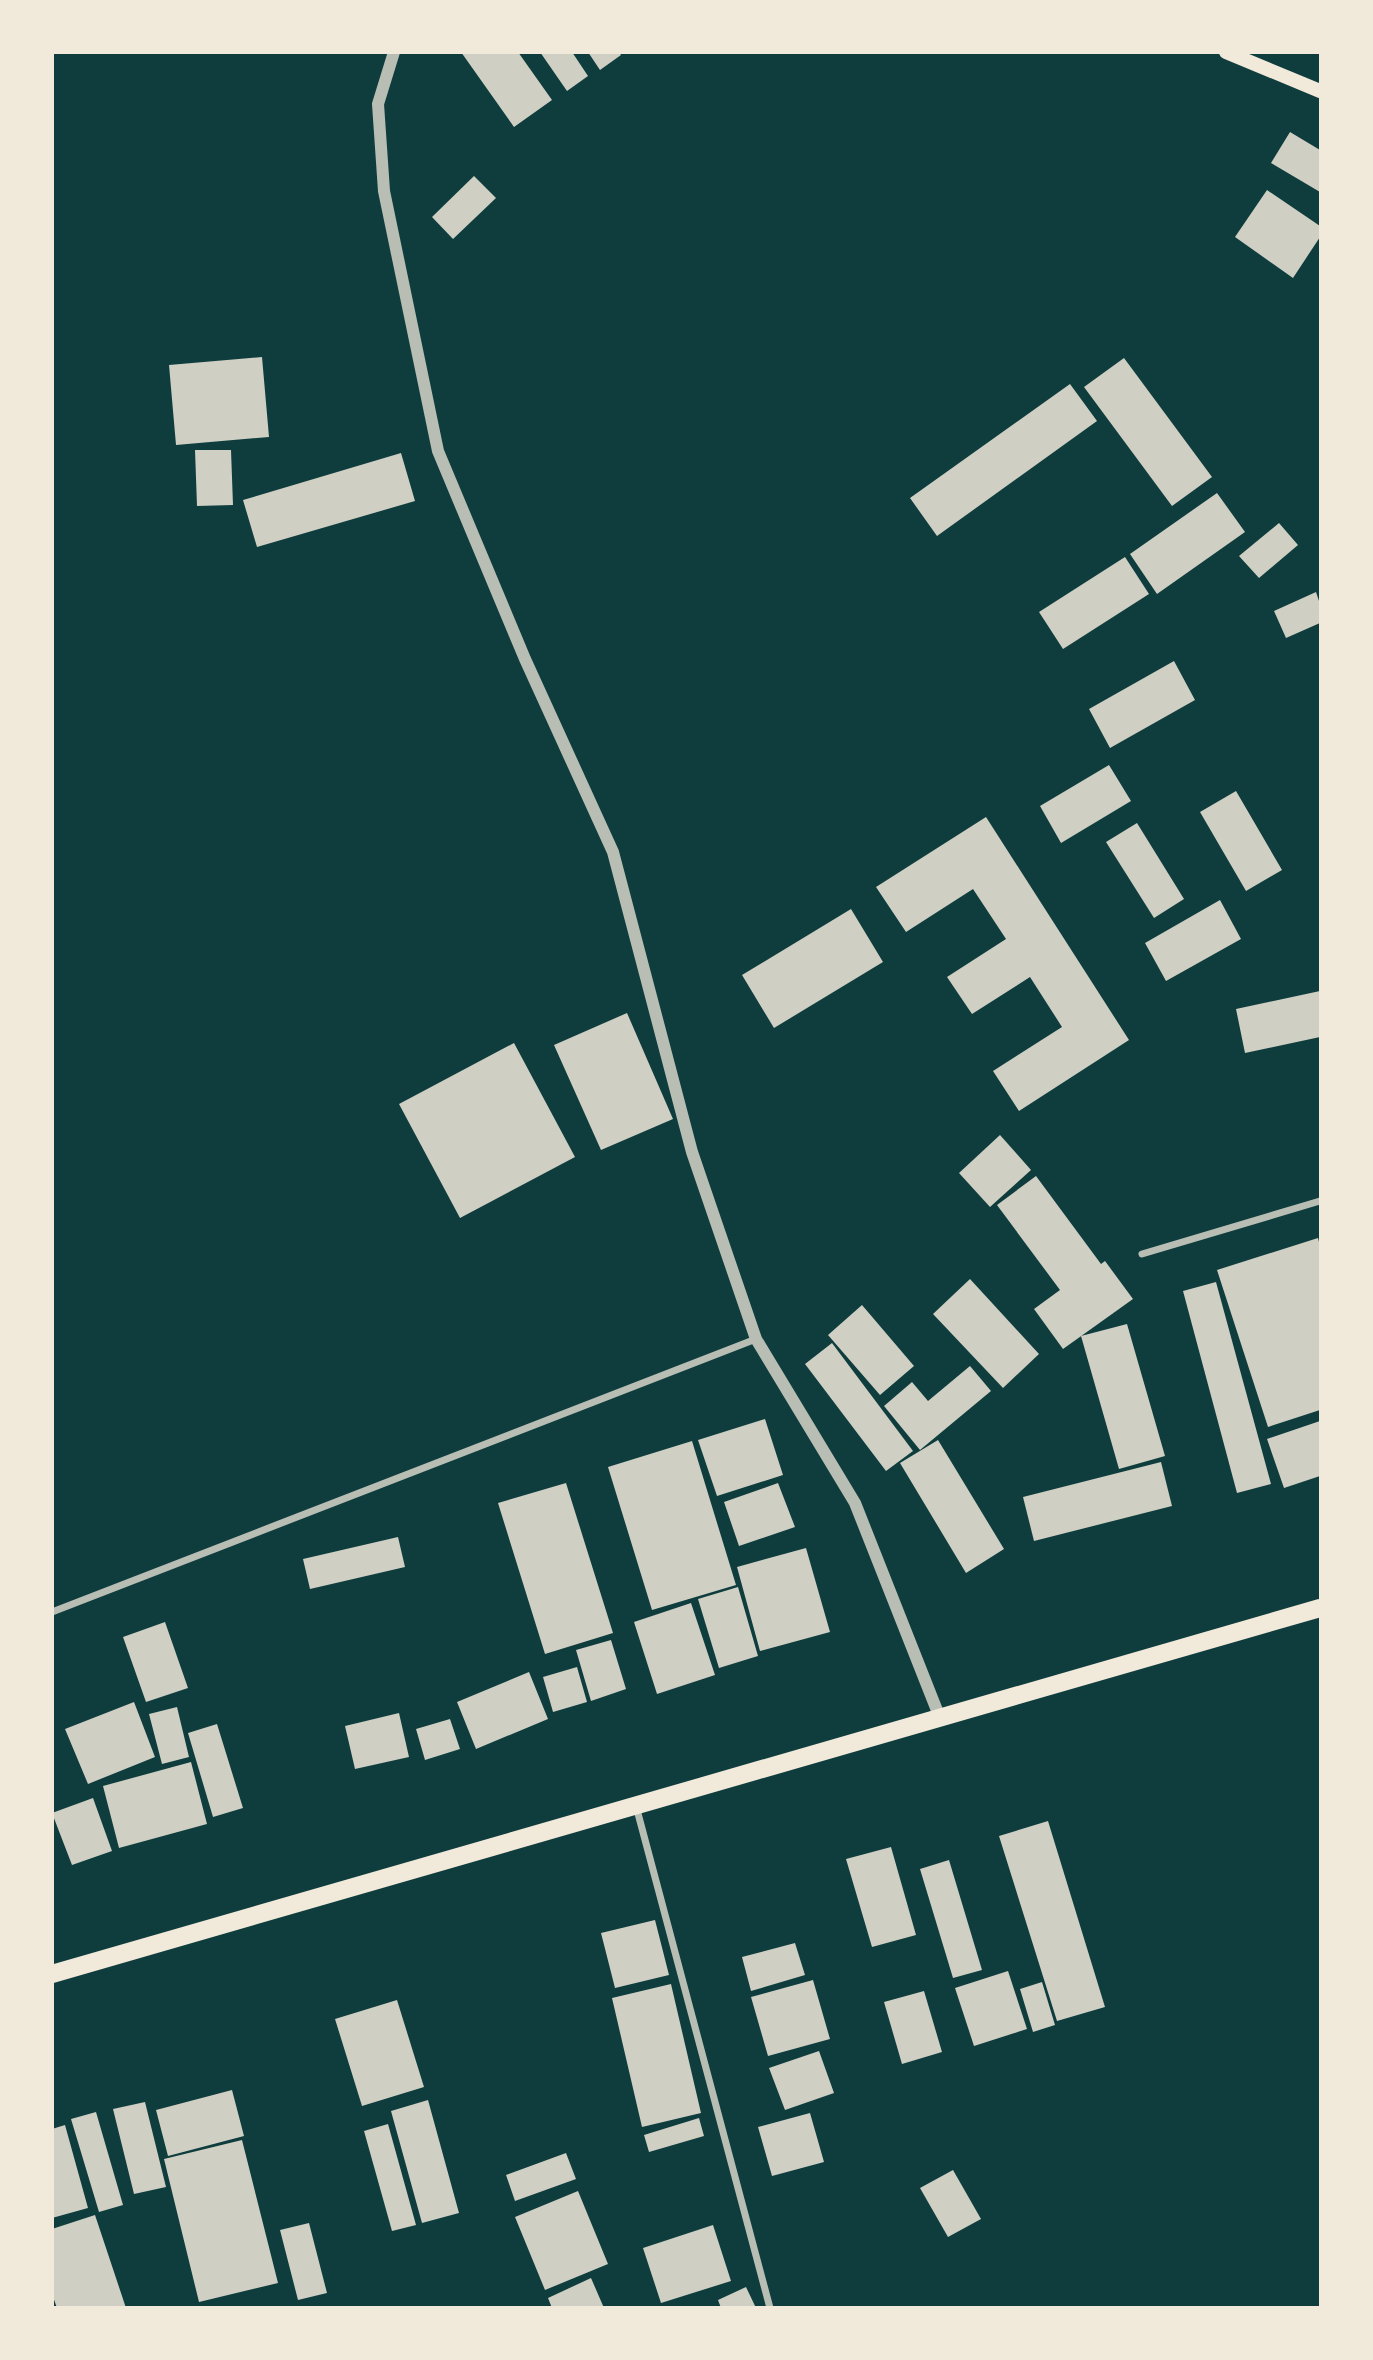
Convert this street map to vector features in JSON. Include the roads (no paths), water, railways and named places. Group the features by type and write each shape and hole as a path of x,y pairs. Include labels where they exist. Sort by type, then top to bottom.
{"main road":[{"path":"1226,52 1321,92"},
{"path":"52,1974 1321,1608"}],"street":[{"path":"394,52 378,104 384,191 438,451 525,659 613,852 692,1152 756,1339 855,1503 940,1718"},
{"path":"1142,1254 1321,1201"},
{"path":"52,1612 756,1339"},
{"path":"635,1805 770,2308"}]}
